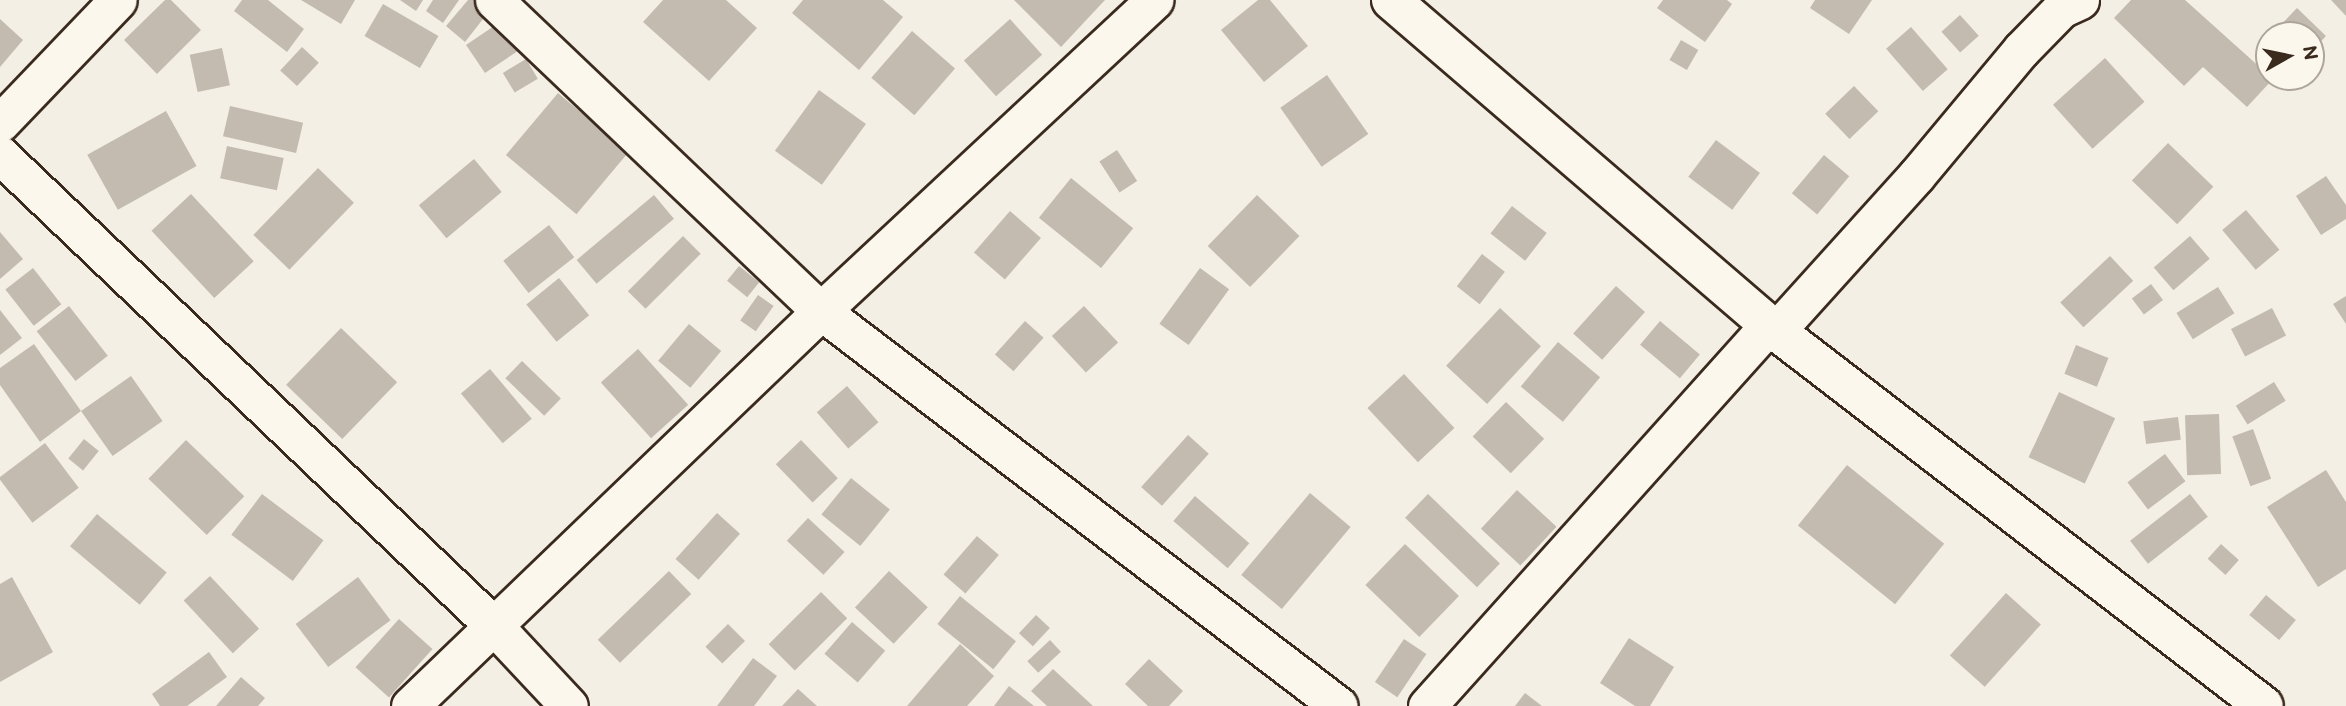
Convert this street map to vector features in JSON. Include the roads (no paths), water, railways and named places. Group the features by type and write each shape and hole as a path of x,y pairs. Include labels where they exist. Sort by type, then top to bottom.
{"street":[{"path":"0,123 118,0"},
{"path":"494,0 821,311 1339,706"},
{"path":"410,706 821,311 1154,0"},
{"path":"1391,0 1772,328 2264,706"},
{"path":"1427,706 1772,328 1916,176 2021,50 2061,9 2080,0"},
{"path":"0,155 495,627 569,706"}]}
